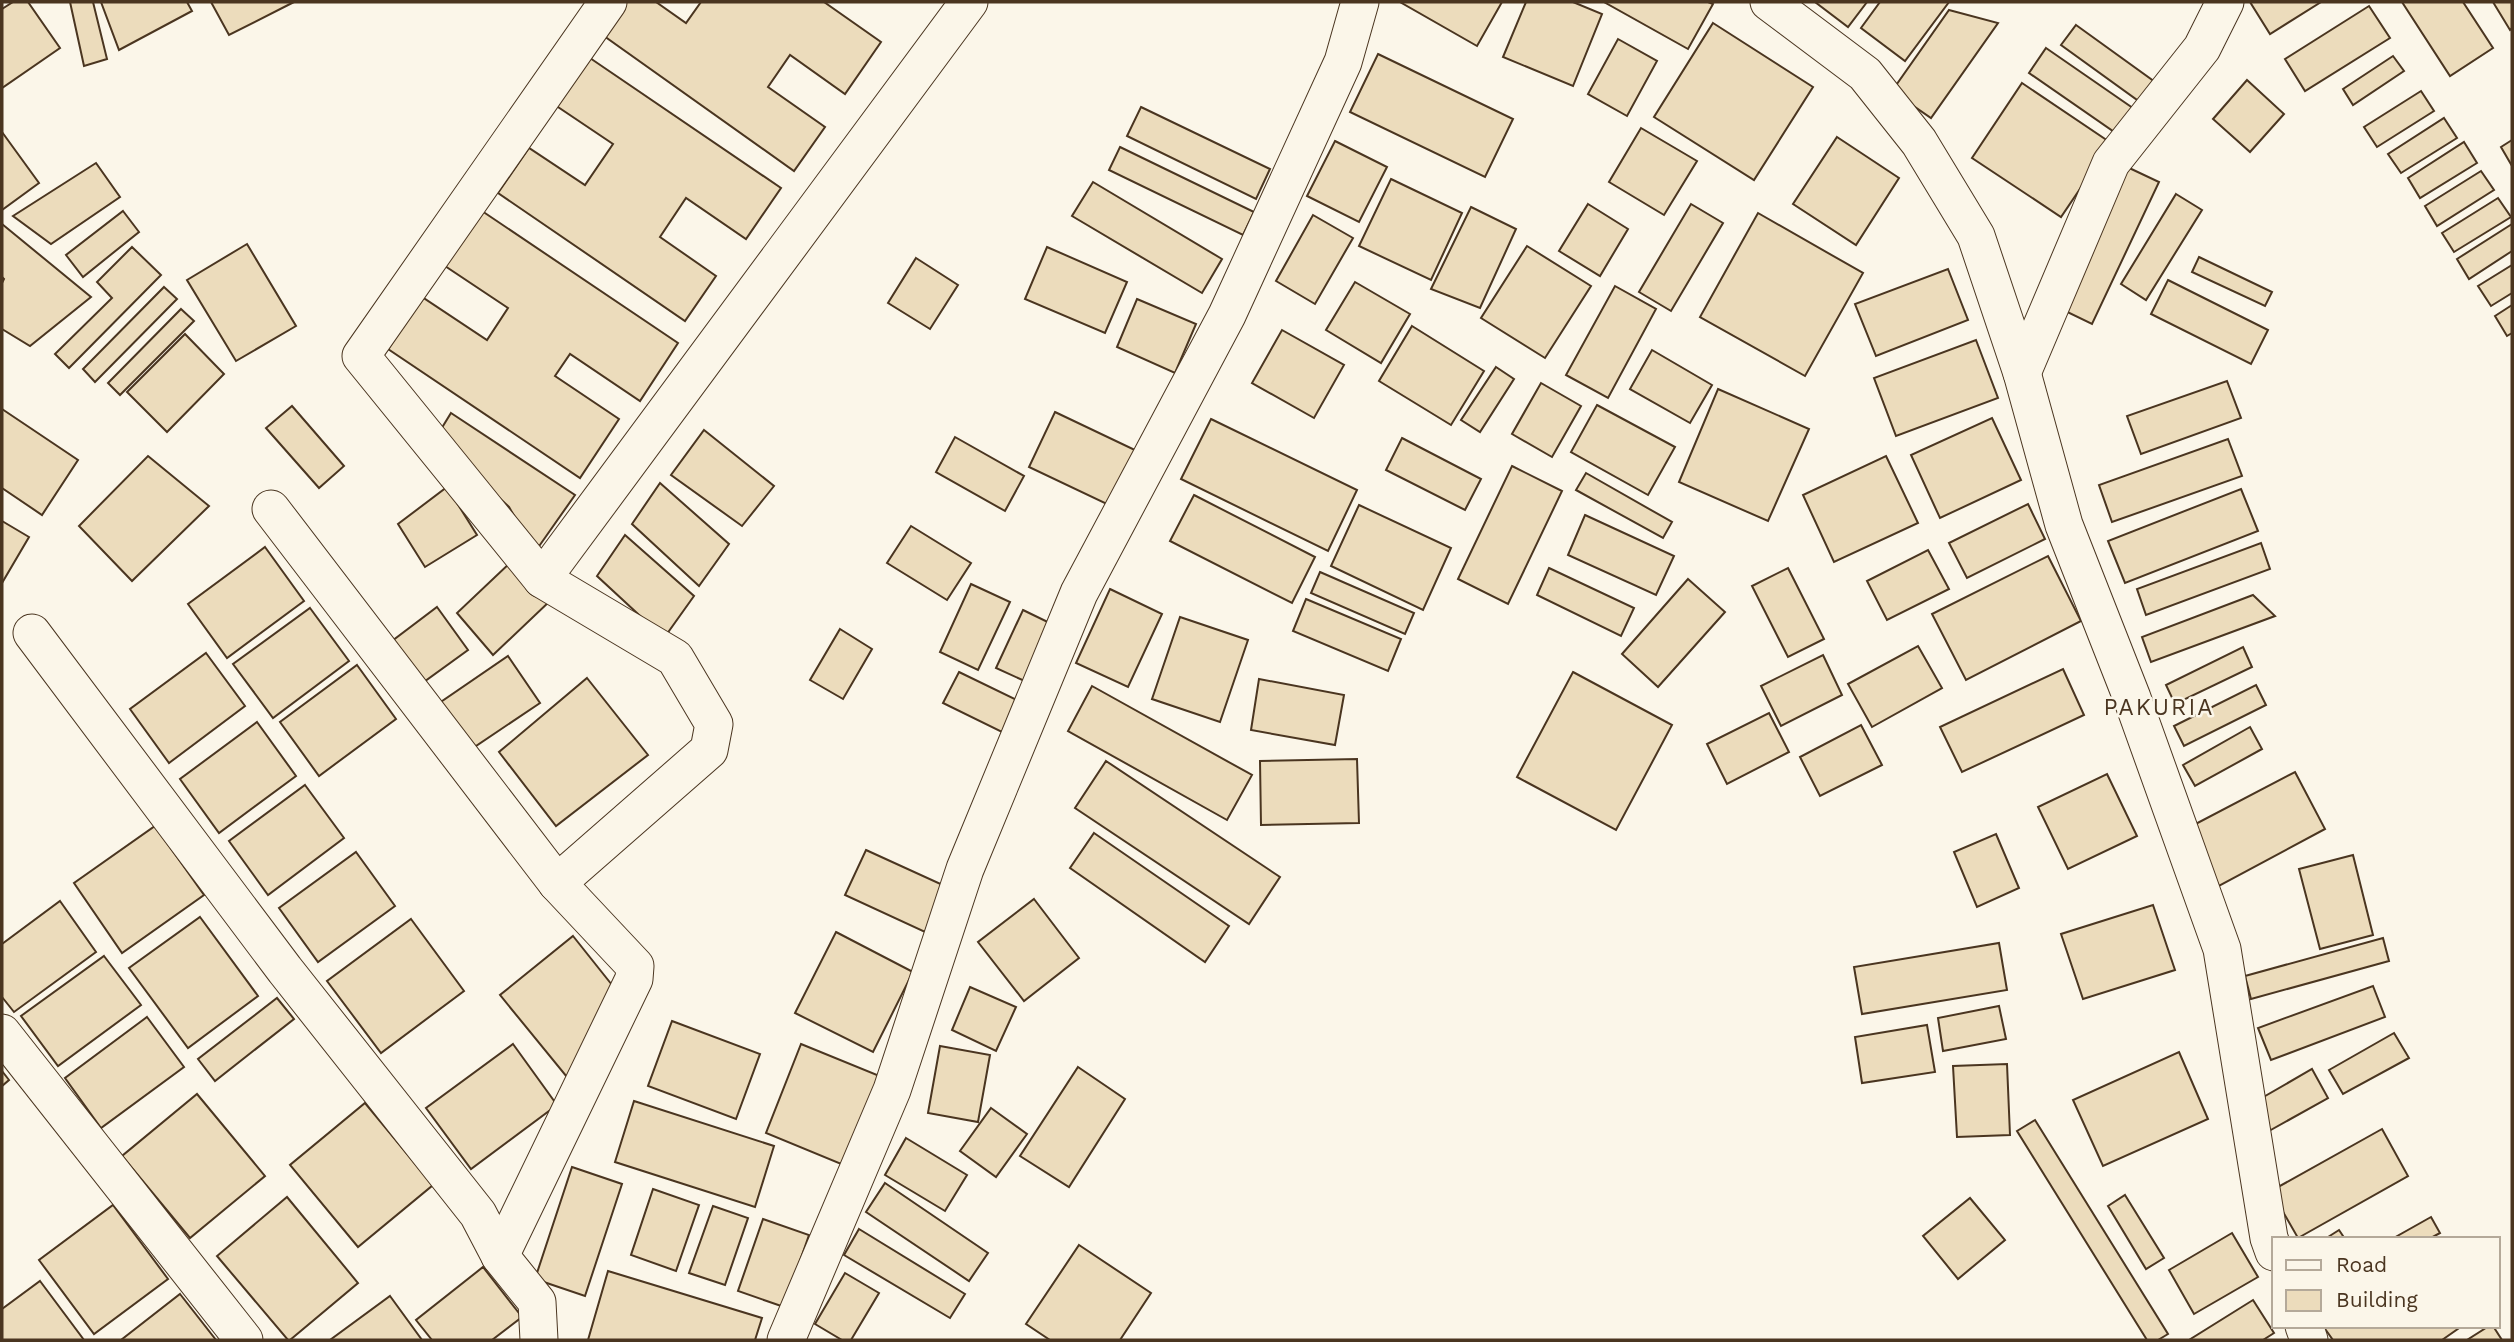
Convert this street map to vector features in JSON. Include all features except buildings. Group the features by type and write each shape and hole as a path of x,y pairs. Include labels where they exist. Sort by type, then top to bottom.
{"street":[{"path":"556,883 709,750 714,724 675,658 542,579 361,356 608,2"},
{"path":"542,579 969,2"},
{"path":"786,1340 892,1090 965,869 1079,593 1227,315 1343,62 1360,2"},
{"path":"1769,2 1865,74 1919,142 1976,236 2022,373 2064,525 2132,698 2222,949 2272,1246"},
{"path":"2022,373 2111,163 2202,48 2225,2"},
{"path":"271,509 556,883 635,966 634,979 500,1256"},
{"path":"32,633 285,970 478,1214 500,1256 537,1302 539,1340"},
{"path":"2,1033 244,1340"}],"district":[{"name":"PAKURIA","path":"2159,707"}]}
